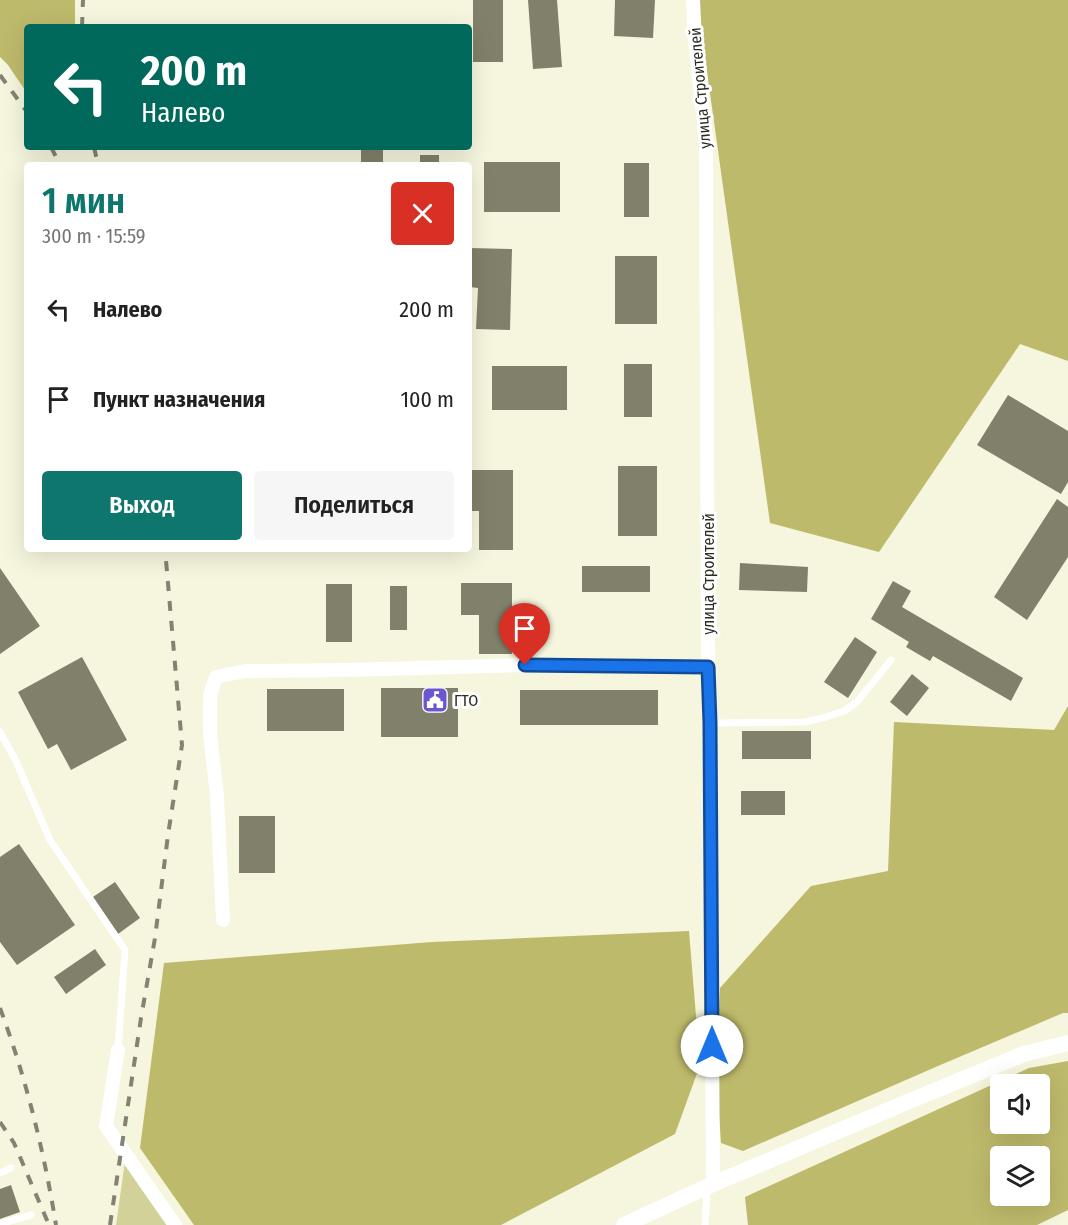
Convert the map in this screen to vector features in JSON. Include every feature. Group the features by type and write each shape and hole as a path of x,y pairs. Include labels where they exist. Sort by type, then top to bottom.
{"street":[{"name":"улица Строителей","path":"693,0 695,42 706,141 710,1186"},
{"path":"223,920 217,796 210,734 210,695 216,677 245,671 525,665 708,667"},
{"path":"624,1225 912,1100 1024,1054 1068,1042"},
{"path":"118,1050 106,1126 175,1225"}],"lane":[{"path":"710,723 804,722 844,711 857,702 891,660"},
{"path":"0,732 15,759 50,840 125,950 118,1050"},
{"path":"0,1173 11,1168"},
{"path":"705,1225 710,1186"},
{"path":"0,1224 31,1215"}],"shaded area":[{"path":"0,0 75,0 75,24 24,24 24,89 0,57"},
{"path":"697,0 1068,0 1068,361 1020,344 879,552 770,523"},
{"path":"1068,706 1068,1013 1063,1013 938,1066 743,1151 721,1143 716,1072 720,988 811,886 888,871 894,722 1054,730"},
{"path":"689,931 700,1065 675,1134 501,1225 194,1225 140,1148 164,963 432,942"},
{"path":"1068,1061 1068,1210 1037,1225 748,1225 745,1197 990,1086 990,1134 1050,1134 1050,1074 1016,1074 1029,1068"},
{"path":"125,1161 170,1225 116,1225"}],"building":[{"path":"473,0 503,0 503,62 473,62"},
{"path":"528,0 557,0 562,67 533,69"},
{"path":"615,0 655,0 653,38 614,36"},
{"path":"361,150 383,150 383,162 361,162"},
{"path":"420,155 439,155 439,162 420,162"},
{"path":"484,162 560,162 560,212 484,212"},
{"path":"624,163 649,163 649,217 624,217"},
{"path":"472,248 512,249 510,330 476,329 478,288 472,287"},
{"path":"615,256 657,256 657,324 615,324"},
{"path":"624,364 652,364 652,417 624,417"},
{"path":"492,366 567,366 567,410 492,410"},
{"path":"1008,395 1068,431 1068,482 1061,494 977,445"},
{"path":"618,466 657,466 657,536 618,536"},
{"path":"472,470 513,470 513,550 479,550 479,511 472,511"},
{"path":"1057,499 1068,507 1068,557 1027,620 994,597"},
{"path":"740,563 808,567 807,592 739,590"},
{"path":"582,566 650,566 650,592 582,592"},
{"path":"0,568 40,626 0,654"},
{"path":"893,581 911,591 902,607 1023,678 1011,701 933,656 930,661 906,647 909,642 871,619"},
{"path":"461,583 512,583 512,654 479,654 479,615 461,615"},
{"path":"326,584 352,584 352,642 326,642"},
{"path":"390,586 407,586 407,630 390,630"},
{"path":"855,637 877,652 848,698 824,682"},
{"path":"82,657 127,740 71,770 57,744 48,749 18,692"},
{"path":"912,674 929,688 907,716 890,702"},
{"path":"381,688 458,688 458,737 381,737"},
{"path":"267,689 344,689 344,731 267,731"},
{"path":"520,690 658,690 658,725 520,725"},
{"path":"742,731 811,731 811,759 742,759"},
{"path":"741,791 785,791 785,815 741,815"},
{"path":"239,816 275,816 275,873 239,873"},
{"path":"19,844 75,925 17,965 0,942 0,857"},
{"path":"115,882 140,918 118,934 93,897"},
{"path":"95,949 106,965 66,994 54,977"},
{"path":"11,1185 20,1212 0,1219 0,1189"}],"railway":[{"path":"82,24 83,0"},
{"path":"0,75 24,108"},
{"path":"52,150 58,162"},
{"path":"95,150 97,162"},
{"path":"110,1225 155,938 182,745 165,552"},
{"path":"0,1008 33,1115 56,1225"},
{"path":"0,1122 14,1143 49,1225"}],"place":[{"name":"ГТО","path":"435,700"}],"route":[{"path":"525,665 708,667 712,1046"}]}
